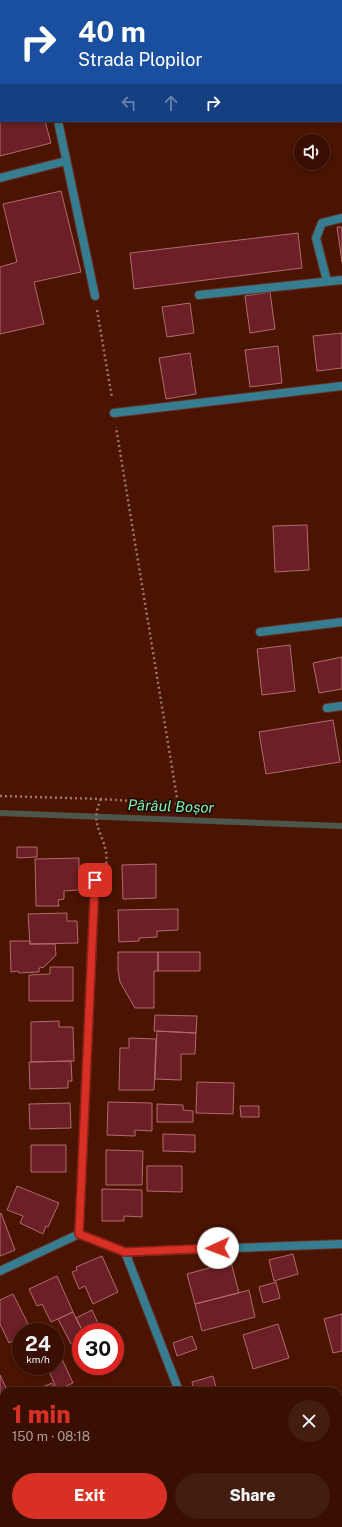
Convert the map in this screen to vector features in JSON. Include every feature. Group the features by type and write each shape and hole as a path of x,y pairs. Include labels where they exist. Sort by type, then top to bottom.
{"street":[{"path":"58,122 95,296"},
{"path":"0,178 66,161"},
{"path":"327,281 316,238 322,223 342,218"},
{"path":"199,295 342,280"},
{"path":"114,413 342,386"},
{"path":"260,632 342,622"},
{"path":"327,708 342,706"},
{"path":"79,1234 95,880"},
{"path":"0,1271 79,1234 125,1252 342,1244"},
{"path":"125,1252 177,1387"}],"path":[{"path":"0,796 101,799 178,804 95,296"},
{"path":"95,880 106,876 106,854 103,839 97,826 96,810 101,799"}],"building":[{"path":"0,122 45,122 51,143 0,156"},
{"path":"61,191 81,272 34,282 44,324 0,334 0,267 17,262 3,204"},
{"path":"337,227 342,227 342,262"},
{"path":"298,233 302,268 134,289 130,253"},
{"path":"270,292 275,329 250,333 245,296"},
{"path":"190,303 194,333 167,337 162,307"},
{"path":"342,333 342,368 317,371 313,336"},
{"path":"278,346 282,383 250,387 245,350"},
{"path":"190,353 196,394 166,399 159,358"},
{"path":"307,525 309,570 275,572 273,526"},
{"path":"290,645 295,691 262,695 257,649"},
{"path":"342,657 342,689 319,693 313,663"},
{"path":"333,720 340,762 266,774 259,732"},
{"path":"17,847 37,847 37,857 17,858"},
{"path":"79,858 79,890 64,891 64,899 58,900 59,906 36,906 35,859"},
{"path":"156,864 156,898 123,899 122,865"},
{"path":"178,909 178,930 157,931 157,937 139,938 139,941 119,942 118,910"},
{"path":"67,913 67,921 77,921 78,943 30,944 28,914"},
{"path":"10,941 30,941 30,944 55,944 56,955 44,967 39,968 39,972 11,972"},
{"path":"118,952 158,952 158,971 154,971 154,1008 135,1008 120,982"},
{"path":"158,952 200,952 200,971 158,971"},
{"path":"50,967 73,967 73,1001 29,1001 29,975 50,974"},
{"path":"155,1015 197,1016 196,1033 154,1031"},
{"path":"59,1021 59,1027 73,1027 74,1061 31,1062 31,1022"},
{"path":"157,1031 196,1033 195,1054 181,1054 181,1080 155,1079"},
{"path":"129,1038 156,1039 154,1090 119,1090 120,1048 129,1048"},
{"path":"71,1061 72,1081 68,1081 68,1088 30,1089 29,1062"},
{"path":"197,1082 234,1083 233,1114 196,1113"},
{"path":"108,1102 152,1103 152,1131 135,1130 135,1136 107,1135"},
{"path":"70,1103 71,1128 30,1129 29,1104"},
{"path":"157,1104 183,1105 183,1110 193,1111 193,1122 157,1122"},
{"path":"240,1106 259,1106 259,1117 241,1117"},
{"path":"163,1134 195,1135 195,1152 163,1151"},
{"path":"31,1145 66,1145 66,1172 31,1172"},
{"path":"106,1150 143,1151 142,1185 106,1185"},
{"path":"147,1166 182,1166 182,1192 147,1191"},
{"path":"17,1186 59,1203 48,1227 46,1226 43,1234 20,1223 23,1216 7,1210"},
{"path":"102,1189 142,1190 142,1217 124,1216 124,1221 102,1221"},
{"path":"1,1213 15,1250 0,1256 0,1214"},
{"path":"293,1254 298,1274 274,1281 269,1260"},
{"path":"102,1256 118,1292 93,1304 85,1286 79,1289 72,1272 77,1270 76,1267"},
{"path":"231,1262 239,1293 195,1304 187,1274"},
{"path":"57,1276 73,1312 51,1322 42,1304 37,1306 29,1289"},
{"path":"276,1282 280,1298 263,1303 259,1287"},
{"path":"249,1290 255,1317 202,1331 195,1304"},
{"path":"13,1294 28,1323 12,1323 12,1342 9,1343 0,1324 0,1300"},
{"path":"92,1310 98,1323 78,1323 76,1318"},
{"path":"73,1312 78,1323 72,1323 72,1344 64,1331 64,1323 60,1323 58,1319"},
{"path":"342,1314 342,1351 333,1353 324,1319"},
{"path":"278,1324 289,1358 253,1369 243,1335"},
{"path":"192,1336 197,1349 177,1356 173,1343"},
{"path":"64,1364 73,1383 64,1387 56,1387 51,1375 64,1375"},
{"path":"0,1375 6,1387 0,1387"},
{"path":"213,1376 216,1387 193,1387 192,1382"},
{"path":"52,1383 54,1387 42,1387"}],"waterway":[{"name":"Pârâul Boșor","path":"0,813 342,826"}],"route":[{"path":"95,880 79,1234 125,1252 218,1248"}]}
